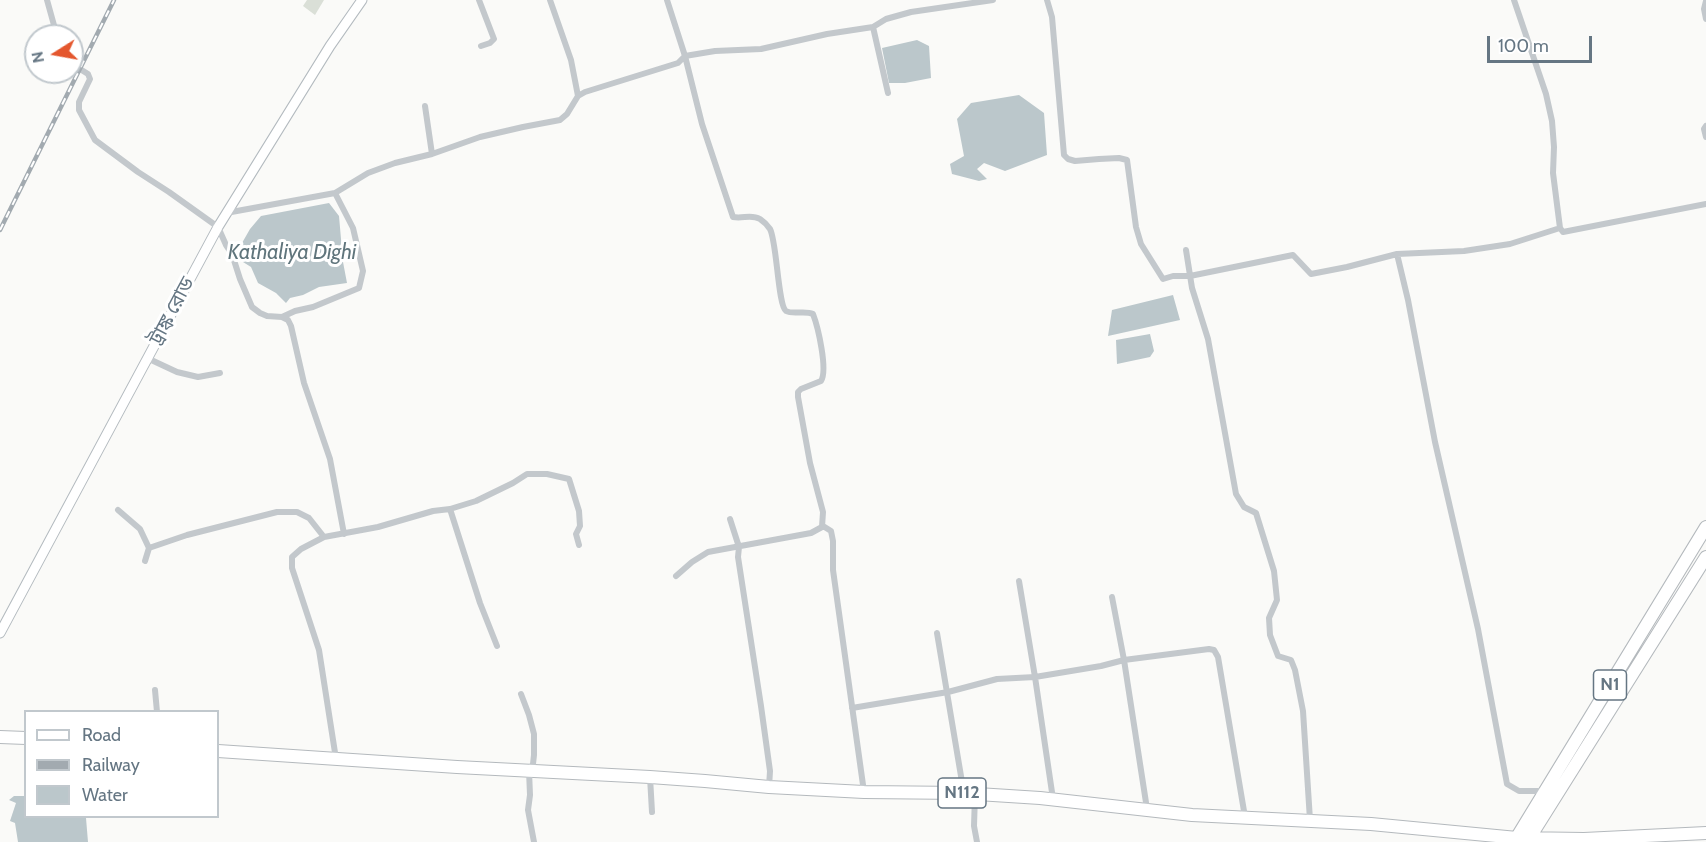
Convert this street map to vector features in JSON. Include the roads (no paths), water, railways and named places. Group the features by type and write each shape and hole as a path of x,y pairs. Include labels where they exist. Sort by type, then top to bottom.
{"highway":[{"name":"N1","path":"1522,840 1545,791 1706,528"},
{"name":"N1","path":"1522,840 1705,561"},
{"path":"0,737 24,738"},
{"name":"N112","path":"219,751 705,780 769,787 864,792 962,793 1053,799 1192,815 1371,824 1522,840 1706,833"}],"main road":[{"name":"ট্রাঙ্ক রোড","path":"0,633 218,226 330,46 362,0"}],"street":[{"path":"47,0 54,24"},
{"path":"479,0 494,39 481,46"},
{"path":"550,0 571,60 578,96"},
{"path":"667,0 685,56 702,124 733,217 750,216 761,219 770,229 783,309 788,312 810,312 816,320 824,378 822,381 801,389 798,397 823,526"},
{"path":"226,213 335,193 368,173 395,163 432,154 480,137 560,120 567,114 578,96 592,89 678,63 685,56 715,51 760,49 827,34 873,27 886,19 911,12 993,0"},
{"path":"1047,0 1052,17 1064,155 1075,161 1119,158 1127,160 1136,227 1141,244 1163,279 1190,276 1293,255 1311,274 1397,254 1464,251 1510,244 1560,228"},
{"path":"1514,0 1546,94 1552,121 1553,173 1560,228 1563,232 1706,204"},
{"path":"1706,1 1704,9 1706,19"},
{"path":"873,27 888,93"},
{"path":"84,72 90,79 79,102 79,110 95,140 218,226 232,254 252,307 267,316 282,317 288,320 304,383 330,459 344,534"},
{"path":"425,106 432,154"},
{"path":"1706,126 1704,129 1706,137"},
{"path":"282,317 294,310 313,307 359,288 363,271 353,228 335,193"},
{"path":"1186,250 1190,276 1208,339 1236,494 1244,507 1256,513 1274,571 1277,600 1269,618 1270,635 1278,656 1291,660 1296,670 1303,711 1310,821"},
{"path":"1397,254 1435,442 1478,629 1507,784 1519,791 1545,791"},
{"path":"147,358 177,372 198,377 220,374"},
{"path":"336,759 319,650 292,568 292,557 301,549 324,537 378,527 476,501 527,474 547,474 569,479 579,511 580,526 576,534 579,545"},
{"path":"450,509 480,603 497,646"},
{"path":"118,510 140,529 149,548 145,561"},
{"path":"149,548 187,534 277,512 297,512 309,518 324,537"},
{"path":"730,519 739,547 738,557 770,771 769,787"},
{"path":"676,576 708,552 811,533 823,526"},
{"path":"823,526 831,531 833,541 833,570 864,792"},
{"path":"1019,581 1053,799"},
{"path":"1112,597 1147,809"},
{"path":"937,633 962,793"},
{"path":"852,708 948,692 997,679 1035,678 1124,660 1214,650 1218,657 1245,818"},
{"path":"155,690 158,710"},
{"path":"521,694 534,734 533,764 529,771 528,810 534,842"},
{"path":"650,777 652,812"},
{"path":"975,795 974,826 977,842"}],"water":[{"path":"917,40 929,46 931,78 905,83 889,83 882,48"},
{"path":"1019,95 1044,113 1047,155 1005,171 984,163 977,169 987,179 979,181 952,174 950,164 964,156 957,119 971,103"},
{"name":"Kathaliya Dighi","path":"329,203 339,216 347,283 319,287 303,295 290,298 286,303 276,293 258,283 251,267 243,262 238,250 250,229 261,216"},
{"path":"1173,295 1180,320 1108,336 1112,310"},
{"path":"1150,334 1154,351 1150,357 1117,364 1116,340"},
{"path":"14,796 24,796 24,818 86,818 88,842 18,842 15,823 10,821 16,803 9,800"}],"railway":[{"path":"0,230 114,0"}]}
